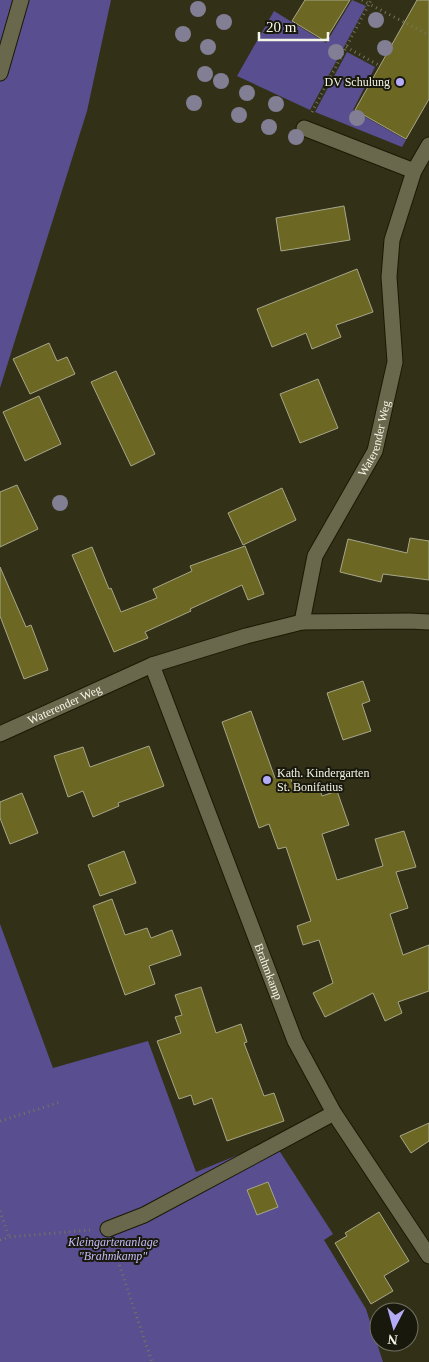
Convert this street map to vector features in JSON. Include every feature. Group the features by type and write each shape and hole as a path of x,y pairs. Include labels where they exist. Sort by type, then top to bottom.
{"street":[{"path":"0,74 21,0"},
{"path":"304,128 414,171"},
{"name":"Waterender Weg","path":"302,622 315,556 375,451 395,362 389,277 392,240 414,171 429,145"},
{"name":"Waterender Weg","path":"0,734 152,665 246,636 302,622 429,622"},
{"name":"Brahmkamp","path":"152,665 295,1041 334,1113 429,1256"},
{"path":"108,1229 144,1215 334,1113"}],"path":[{"path":"362,0 370,2 429,35"},
{"path":"304,128 370,2"},
{"path":"346,47 380,66"},
{"path":"0,1122 61,1102"},
{"path":"0,1210 9,1237"},
{"path":"0,1240 9,1237 108,1229 152,1362"}],"green space":[{"path":"0,0 111,0 87,111 0,388"},
{"path":"352,0 366,6 310,110 237,76 274,11 326,43"},
{"path":"347,52 375,67 353,110 406,140 402,147 315,112"},
{"name":"Kleingartenanlage \"Brahmkamp\"","path":"0,924 53,1068 148,1041 196,1172 273,1141 333,1234 324,1240 366,1309 369,1318 369,1352 380,1352 383,1362 0,1362"}],"building":[{"path":"305,0 350,0 325,41 292,21"},
{"name":"DV Schulung","path":"417,0 429,0 429,99 406,139 355,110"},
{"path":"344,206 350,240 281,251 276,218"},
{"path":"357,269 373,312 336,325 341,337 312,349 306,333 272,347 257,309"},
{"path":"49,343 57,361 67,357 75,374 30,394 13,359"},
{"path":"116,371 155,454 131,466 91,382"},
{"path":"318,379 338,428 300,443 280,394"},
{"path":"39,396 61,444 25,461 3,412"},
{"path":"17,485 38,529 0,547 0,492"},
{"path":"282,488 296,520 243,545 228,513"},
{"path":"410,538 429,541 429,580 383,574 381,582 340,572 348,539 407,553"},
{"path":"245,546 264,594 248,600 242,585 145,632 148,638 114,652 72,555 92,547 109,589 111,588 121,612 157,598 153,589 192,571 190,566"},
{"path":"0,567 26,627 31,625 48,670 24,679 0,616"},
{"path":"363,681 370,701 362,704 371,731 343,740 327,693"},
{"path":"251,711 275,778 289,774 295,790 317,782 322,796 337,791 349,825 322,834 337,880 383,866 375,839 404,831 416,867 396,872 408,908 390,914 403,955 429,945 429,991 398,1002 402,1013 385,1021 373,993 325,1017 313,993 333,983 319,940 303,945 297,926 311,921 286,847 278,849 269,824 259,828 222,722"},
{"path":"149,746 164,786 118,803 119,806 93,817 83,791 68,797 54,756 83,747 90,767"},
{"path":"22,793 38,833 10,844 0,818 0,802"},
{"path":"124,851 136,883 100,896 88,865"},
{"path":"112,899 125,935 147,928 151,938 172,930 181,955 149,966 155,984 125,995 93,906"},
{"path":"201,987 216,1033 241,1024 247,1042 244,1043 264,1096 274,1093 284,1121 227,1141 212,1098 194,1105 191,1095 179,1099 157,1041 181,1033 175,1017 182,1015 175,995"},
{"path":"429,1123 429,1141 411,1153 400,1136"},
{"path":"268,1182 278,1207 257,1215 247,1190"},
{"path":"379,1212 409,1261 384,1276 393,1291 374,1302 370,1302 335,1243 347,1236 345,1233"}],"place":[{"name":"DV Schulung","path":"400,82"},
{"name":"Kath. Kindergarten St. Bonifatius","path":"267,780"}]}
